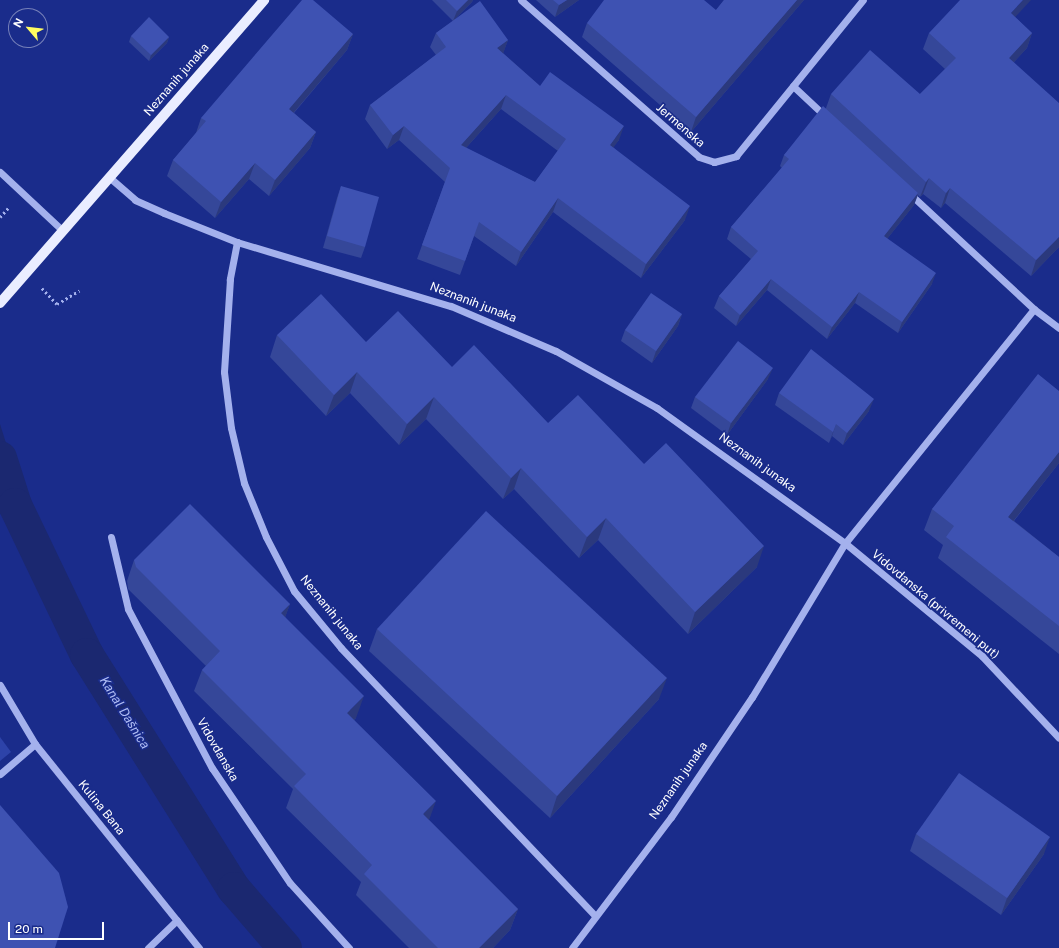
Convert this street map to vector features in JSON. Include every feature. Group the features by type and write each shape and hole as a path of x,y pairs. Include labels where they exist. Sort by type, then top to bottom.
{"main road":[{"name":"Neznanih junaka","path":"0,302 4,295 63,231 109,176 264,0"}],"street":[{"name":"Jermenska","path":"521,0 699,157 714,162 736,156 863,0"},
{"path":"793,86 833,123"},
{"path":"0,172 63,231"},
{"name":"Neznanih junaka","path":"109,176 135,200 237,242 450,306 556,351 657,408 845,543 743,710 671,817 572,948"},
{"path":"902,187 1034,309 1059,328"},
{"name":"Neznanih junaka","path":"237,242 230,279 224,372 229,414 244,484 273,551 294,592 341,648 595,916"},
{"path":"845,543 1034,309"},
{"name":"Vidovdanska","path":"111,537 128,609 212,768 290,883 349,948"},
{"name":"Vidovdanska (privremeni put)","path":"845,543 982,656 1059,738"},
{"path":"0,686 11,707"},
{"path":"0,695 11,707"},
{"name":"Kulina Bana","path":"11,707 35,744 199,948"},
{"path":"0,774 35,744"},
{"path":"148,948 176,920"}],"path":[{"path":"25,273 57,304 79,291"}],"shaded area":[{"path":"0,424 16,475 0,481"},
{"path":"0,737 11,752 0,761"}],"building":[{"path":"302,0 313,0 353,34 289,109 316,132 275,180 255,163 221,202 173,160 206,121 201,118"},
{"path":"446,0 468,0 457,11"},
{"path":"553,0 567,0 559,5"},
{"path":"604,0 704,0 716,10 724,0 797,0 696,117 587,23"},
{"path":"960,0 1023,0 1011,13 1032,33 1009,58 1059,103 1059,237 1036,260 950,188 946,193 929,178 926,182 831,94 870,50 920,94 956,58 929,33"},
{"path":"480,1 508,40 497,48 540,86 550,72 624,126 610,145 690,206 646,264 558,198 521,252 479,222 465,261 422,245 450,168 404,126 393,135 370,105 446,47 436,33","holes":["506,95 566,139 535,182 461,145"]},
{"path":"149,17 169,37 151,55 131,36"},
{"path":"823,106 918,193 884,236 936,273 902,322 859,292 832,327 771,279 740,315 719,296 758,251 731,227 789,159 784,155"},
{"path":"341,186 379,197 365,247 327,236"},
{"path":"651,293 682,314 656,351 625,330"},
{"path":"321,294 366,342 398,311 452,367 474,345 548,423 578,395 644,464 666,443 764,546 695,612 606,518 587,537 521,468 511,478 434,397 407,424 357,372 334,395 277,335"},
{"path":"738,341 773,368 731,423 695,397"},
{"path":"811,349 874,399 847,433 836,424 833,432 779,393"},
{"path":"1038,374 1059,391 1059,452 1008,517 1059,557 1059,626 946,537 954,526 932,509"},
{"path":"190,504 290,604 281,613 364,696 347,713 436,801 423,814 518,909 479,948 438,948 364,874 372,865 294,786 306,774 202,670 220,651 136,567 134,560"},
{"path":"486,511 667,678 557,796 377,629"},
{"path":"959,773 1050,837 1007,898 916,834"},
{"path":"0,805 59,873 68,907 55,948 0,948"}],"waterway":[{"name":"Kanal Dašnica","path":"0,458 15,505 87,655 234,889 285,948"}]}
